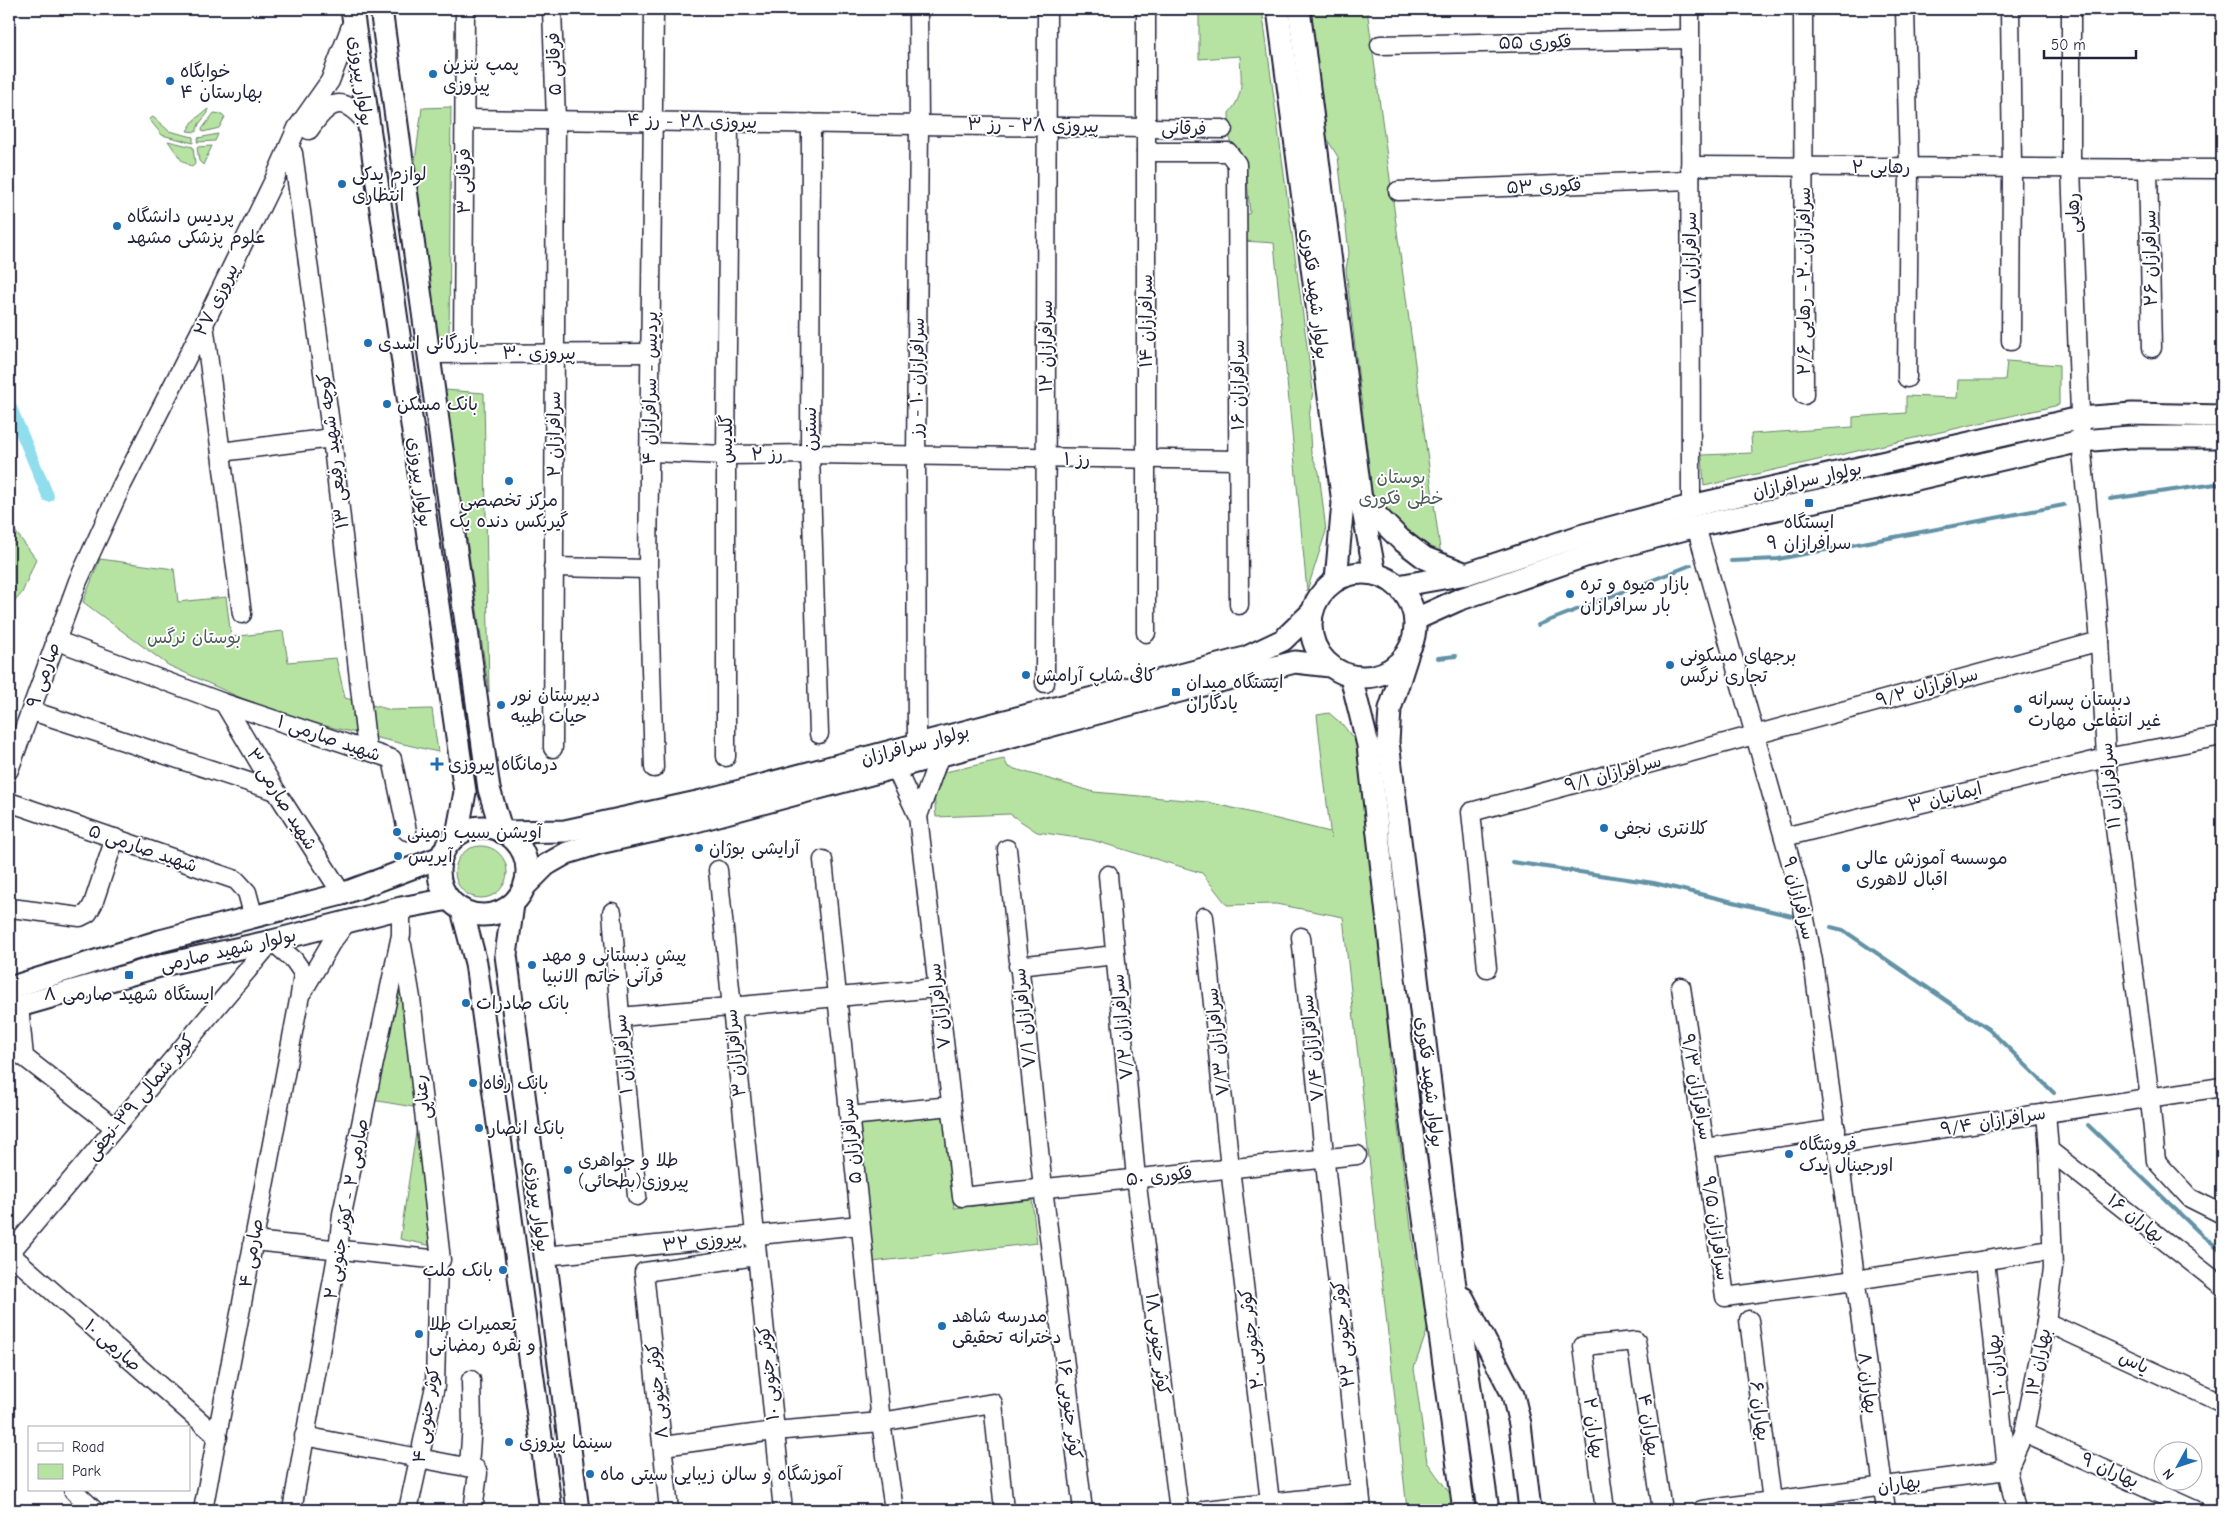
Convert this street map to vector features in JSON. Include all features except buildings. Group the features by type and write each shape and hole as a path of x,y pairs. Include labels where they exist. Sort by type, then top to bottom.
{"main road":[{"name":"بولوار پیروزی","path":"381,9 489,789 502,832"},
{"name":"بولوار شهید فکوری","path":"1278,9 1342,503 1336,580"},
{"name":"بولوار شهید فکوری","path":"1299,9 1361,500 1375,574"},
{"name":"بولوار پیروزی","path":"352,15 465,792 457,835"},
{"name":"بولوار سرافرازان","path":"1416,619 1458,600 1694,516 2080,418 2132,414 2222,416"},
{"name":"بولوار سرافرازان","path":"1398,586 1466,574 1580,536 1882,487 2081,441 2129,437 2222,437"},
{"path":"1361,500 1400,539 1425,558 1466,574"},
{"path":"1355,573 1375,574 1398,586 1408,597 1416,619 1415,636 1406,656 1392,670 1373,677 1352,677 1330,666 1318,652 1311,633 1312,612 1321,594 1336,580 1355,573"},
{"name":"بولوار سرافرازان","path":"502,832 565,831 702,801 1245,658 1283,640 1312,612"},
{"name":"بولوار شهید فکوری","path":"1406,656 1390,710 1388,742 1454,1280 1488,1510"},
{"name":"بولوار سرافرازان","path":"525,886 546,865 567,853 599,843 685,824 1295,662 1330,666"},
{"name":"بولوار شهید فکوری","path":"1352,677 1368,745 1408,1102 1464,1510"},
{"path":"479,828 490,828 502,832 520,848 525,860 527,873 525,886 513,904 502,911 488,915 475,915 455,905 440,879 441,858 447,845 457,835 479,828"},
{"name":"بولوار شهید صارمی","path":"9,988 160,941 342,894 441,858"},
{"name":"بولوار پیروزی","path":"513,904 506,955 578,1510"},
{"name":"بولوار پیروزی","path":"455,905 476,962 551,1510"},
{"name":"بولوار شهید صارمی","path":"14,1008 167,964 272,941 402,908 455,905"},
{"path":"1454,1280 1513,1395 1520,1424 1530,1510"}],"street":[{"name":"فرقانی ۳","path":"463,353 465,9"},
{"name":"فرقانی ۵","path":"552,9 556,120"},
{"name":"پردیس - سرافرازان ۴","path":"654,9 648,569 654,768"},
{"name":"سرافرازان ۱۰ - رز","path":"917,744 918,9"},
{"name":"سرافرازان ۱۲","path":"1045,683 1047,9"},
{"name":"سرافرازان ۱۴","path":"1146,9 1146,633"},
{"name":"سرافرازان ۱۸","path":"1690,9 1694,516"},
{"name":"سرافرازان ۲۰ - رهایی ۲/۶","path":"1803,9 1805,167 1804,396"},
{"path":"1905,9 1909,167 1907,378"},
{"path":"2010,9 2012,167 2011,341"},
{"name":"رهایی","path":"2071,9 2071,167 2081,441"},
{"name":"پیروزی ۲۷","path":"78,581 121,487 204,324 274,180 297,128 330,81 352,15"},
{"name":"فکوری ۵۵","path":"1380,45 1690,39"},
{"path":"274,180 320,114 330,107 338,104 348,105 368,125"},
{"name":"پیروزی ۲۸ - رز ۴","path":"465,119 919,123"},
{"name":"سرافرازان ۲","path":"552,748 556,120"},
{"name":"گلدیس","path":"726,757 729,122"},
{"name":"نسترن","path":"811,123 810,454 819,734"},
{"name":"پیروزی ۲۸ - رز ۳","path":"919,123 1146,126"},
{"name":"فرقانی","path":"1146,126 1223,129"},
{"name":"سرافرازان ۱۶","path":"1146,152 1228,152 1237,164 1239,605"},
{"name":"کوچه شهید رفیعی ۱۳","path":"293,153 332,438 367,750"},
{"name":"رهایی ۲","path":"1690,173 1805,167 2071,167 2222,170"},
{"name":"سرافرازان ۲۶","path":"2148,168 2152,348"},
{"name":"فکوری ۵۳","path":"1398,191 1690,173"},
{"path":"204,324 242,614"},
{"name":"پیروزی ۳۰","path":"428,354 650,353"},
{"path":"221,452 332,438"},
{"name":"سرافرازان ۱۱","path":"2081,441 2100,641 2106,758 2150,1099 2156,1161 2190,1198 2222,1214"},
{"name":"رز ۲","path":"649,452 726,455 916,456"},
{"name":"رز ۱","path":"916,456 1238,460"},
{"name":"سرافرازان ۹","path":"1694,516 1801,898 1814,961 1855,1280"},
{"path":"554,567 648,569"},
{"name":"صارمی ۹","path":"9,770 78,581"},
{"name":"شهید صارمی ۱","path":"55,640 224,703 392,759 407,831"},
{"name":"سرافرازان ۹/۲","path":"1755,734 2100,641"},
{"name":"شهید صارمی ۳","path":"224,703 276,792 342,894"},
{"path":"32,711 276,792"},
{"name":"سرافرازان ۹/۱","path":"1487,968 1471,812 1755,734"},
{"name":"ایمانیان ۳","path":"1784,837 2106,758 2222,736"},
{"path":"918,816 940,755"},
{"path":"895,768 918,816"},
{"name":"شهید صارمی ۵","path":"9,802 236,880 247,892 254,918"},
{"name":"سرافرازان ۷","path":"918,816 936,988 962,1196"},
{"path":"11,908 80,917 88,913 93,904 115,838"},
{"name":"سرافرازان ۷/۱","path":"1007,849 1043,1188"},
{"name":"سرافرازان ۵","path":"823,860 835,997 881,1422 894,1510"},
{"name":"سرافرازان ۳","path":"718,870 754,1236"},
{"name":"سرافرازان ۷/۲","path":"1108,875 1136,1178"},
{"name":"صارمی ۲ - کوثر جنوبی ۲","path":"292,1510 338,1250 342,1214 400,935 402,908"},
{"name":"سرافرازان ۱","path":"612,912 637,1196"},
{"name":"سرافرازان ۷/۳","path":"1204,917 1230,1168"},
{"path":"300,995 331,943 347,922"},
{"name":"رعناپی","path":"400,935 411,998 439,1260"},
{"name":"سرافرازان ۷/۴","path":"1301,937 1324,1158"},
{"path":"272,941 294,960 303,973 300,995"},
{"name":"کوثر شمالی ۳۹-نجفی","path":"9,1253 272,941"},
{"path":"1018,966 1115,955"},
{"name":"سرافرازان ۹/۳","path":"1681,987 1705,1148 1837,1137"},
{"path":"620,1017 936,988"},
{"name":"صارمی ۴","path":"203,1510 300,995"},
{"path":"14,1008 16,1052 114,1127"},
{"name":"سرافرازان ۹/۴","path":"1837,1137 2150,1099 2222,1087"},
{"path":"849,1116 951,1106"},
{"name":"بهاران ۱۲","path":"2007,1470 2024,1433 2046,1322 2054,1268 2046,1112"},
{"name":"سرافرازان ۹/۵","path":"1705,1148 1726,1297 1855,1280"},
{"name":"بهاران ۱۶","path":"2049,1150 2222,1286"},
{"name":"فکوری ۵۰","path":"962,1196 1357,1155"},
{"name":"کوثر جنوبی ۲۲","path":"1324,1158 1361,1502"},
{"name":"کوثر جنوبی ۲۰","path":"1230,1168 1271,1507"},
{"name":"کوثر جنوبی ۱۸","path":"1136,1178 1180,1510"},
{"name":"کوثر جنوبی ۱۶","path":"1043,1188 1083,1510"},
{"name":"پیروزی ۳۲","path":"544,1256 860,1225"},
{"name":"کوثر جنوبی ۱۰","path":"754,1236 783,1510"},
{"path":"253,1241 439,1260"},
{"path":"1855,1280 2052,1250"},
{"name":"صارمی ۱۰","path":"9,1253 218,1437"},
{"name":"کوثر جنوبی ۸","path":"669,1510 644,1272 756,1256"},
{"name":"کوثر جنوبی ۴","path":"408,1510 435,1386 439,1260"},
{"name":"بهاران ۱۰","path":"1985,1260 2007,1470 2016,1510"},
{"name":"بهاران ۸","path":"1855,1280 1886,1510"},
{"name":"بهاران ۶","path":"1749,1320 1772,1501"},
{"name":"یاس","path":"2046,1322 2222,1403"},
{"name":"بهاران ۲","path":"1605,1510 1583,1346 1636,1340"},
{"name":"بهاران ۴","path":"1636,1340 1662,1510"},
{"path":"471,1380 473,1510"},
{"path":"663,1446 774,1431 881,1422 993,1403 1004,1510"},
{"name":"بهاران ۹","path":"2024,1433 2195,1510"},
{"path":"304,1436 473,1469"},
{"name":"بهاران","path":"1702,1510 2007,1470"},
{"path":"75,1492 94,1510"},
{"path":"1206,1510 1361,1502"}],"green space":[{"path":"1199,9 1262,9 1313,391 1309,417 1311,453 1319,472 1326,531 1307,591 1274,243 1244,241 1243,217 1250,213 1245,158 1237,147 1230,145 1229,113 1240,93 1240,56 1199,59"},
{"name":"بوستان خطی فکوری","path":"1311,9 1367,9 1441,556 1406,533 1373,502 1346,269 1349,253 1338,157 1327,139"},
{"path":"451,107 449,346 435,346 415,161 422,108"},
{"path":"208,109 208,113 199,124 196,132 187,131 194,120"},
{"path":"214,113 222,114 225,117 219,128 203,132 202,129"},
{"path":"153,117 169,131 193,137 193,143 162,135 149,119"},
{"path":"218,134 215,141 197,142 198,138"},
{"path":"168,141 193,147 195,164 192,167 182,161"},
{"path":"212,146 203,165 199,161 197,147"},
{"path":"2007,361 2059,365 2059,405 1704,486 1702,455 1752,453 1751,434 1853,427 1853,417 1906,413 1906,396 1957,398 1958,380 2005,380"},
{"path":"445,390 484,393 489,692"},
{"path":"9,523 36,559 22,593 9,608 9,569 12,566 9,561"},
{"name":"بوستان نرگس","path":"100,559 174,569 178,602 226,597 231,637 283,631 288,662 336,658 345,698 391,710 432,709 438,752 313,723 250,702 168,665 83,602"},
{"path":"1329,713 1343,725 1356,742 1391,1024 1389,1058 1416,1266 1426,1298 1430,1322 1414,1368 1427,1462 1451,1495 1453,1510 1407,1510 1343,917 1276,904 1227,905 1202,873 1092,840 1037,832 1010,814 936,817 934,793 945,772 1004,759 1008,767 1094,792 1208,802 1330,832 1331,839 1317,715"},
{"path":"476,846 486,846 500,853 507,867 507,877 500,891 486,898 476,898 466,894 459,887 455,877 455,867 459,857 466,850"},
{"path":"394,985 405,993 419,1108 372,1100"},
{"path":"942,1104 954,1208 1032,1200 1037,1243 872,1262 855,1113"},
{"path":"419,1113 437,1247 400,1239"}],"waterway":[{"path":"9,403 48,496"},
{"path":"2110,499 2216,484 2222,486"},
{"path":"1731,561 1778,559 2064,505"},
{"path":"1538,625 1691,565"},
{"path":"1438,658 1456,656"},
{"path":"1512,862 1654,883 1796,917"},
{"path":"1831,927 1843,930 1991,1031 2054,1093"},
{"path":"2088,1125 2202,1235 2222,1251"}],"place":[{"name":"پمپ بنزین پیروزی","path":"433,74"},
{"name":"خوابگاه بهارستان ۴","path":"170,81"},
{"name":"لوازم یدکی انتظاری","path":"342,184"},
{"name":"پردیس دانشگاه علوم پزشکی مشهد","path":"117,226"},
{"name":"بازرگانی اسدی","path":"368,343"},
{"name":"بانک مسکن","path":"387,404"},
{"name":"مرکز تخصصی گیربکس دنده یک","path":"509,481"},
{"name":"ایستگاه سرافرازان ۹","path":"1809,503"},
{"name":"بازار میوه و تره بار سرافرازان","path":"1570,594"},
{"name":"برجهای مسکونی تجاری نرگس","path":"1670,665"},
{"name":"کافی شاپ آرامش","path":"1026,675"},
{"name":"ایستگاه میدان یادگاران","path":"1176,692"},
{"name":"دبیرستان نور حیات طیبه","path":"501,705"},
{"name":"دبستان پسرانه غیر انتفاعی مهارت","path":"2018,709"},
{"name":"درمانگاه پیروزی","path":"437,764"},
{"name":"کلانتری نجفی","path":"1604,828"},
{"name":"آویشن سیب زمینی","path":"397,832"},
{"name":"آرایشی بوژان","path":"699,848"},
{"name":"آیریس","path":"398,856"},
{"name":"موسسه آموزش عالی اقبال لاهوری","path":"1846,868"},
{"name":"پیش دبستانی و مهد قرآنی خاتم الانبیا","path":"532,965"},
{"name":"ایستگاه شهید صارمی ۸","path":"129,975"},
{"name":"بانک صادرات","path":"466,1003"},
{"name":"بانک رفاه","path":"473,1083"},
{"name":"بانک انصار","path":"479,1128"},
{"name":"فروشگاه اورجینال یدک","path":"1789,1154"},
{"name":"طلا و جواهری پیروزی(بطحائی)","path":"568,1170"},
{"name":"بانک ملت","path":"503,1270"},
{"name":"مدرسه شاهد دخترانه تحقیقی","path":"942,1326"},
{"name":"تعمیرات طلا و نقره رمضانی","path":"419,1334"},
{"name":"سینما پیروزی","path":"509,1442"},
{"name":"آموزشگاه و سالن زیبایی سیتی ماه","path":"590,1474"}]}
